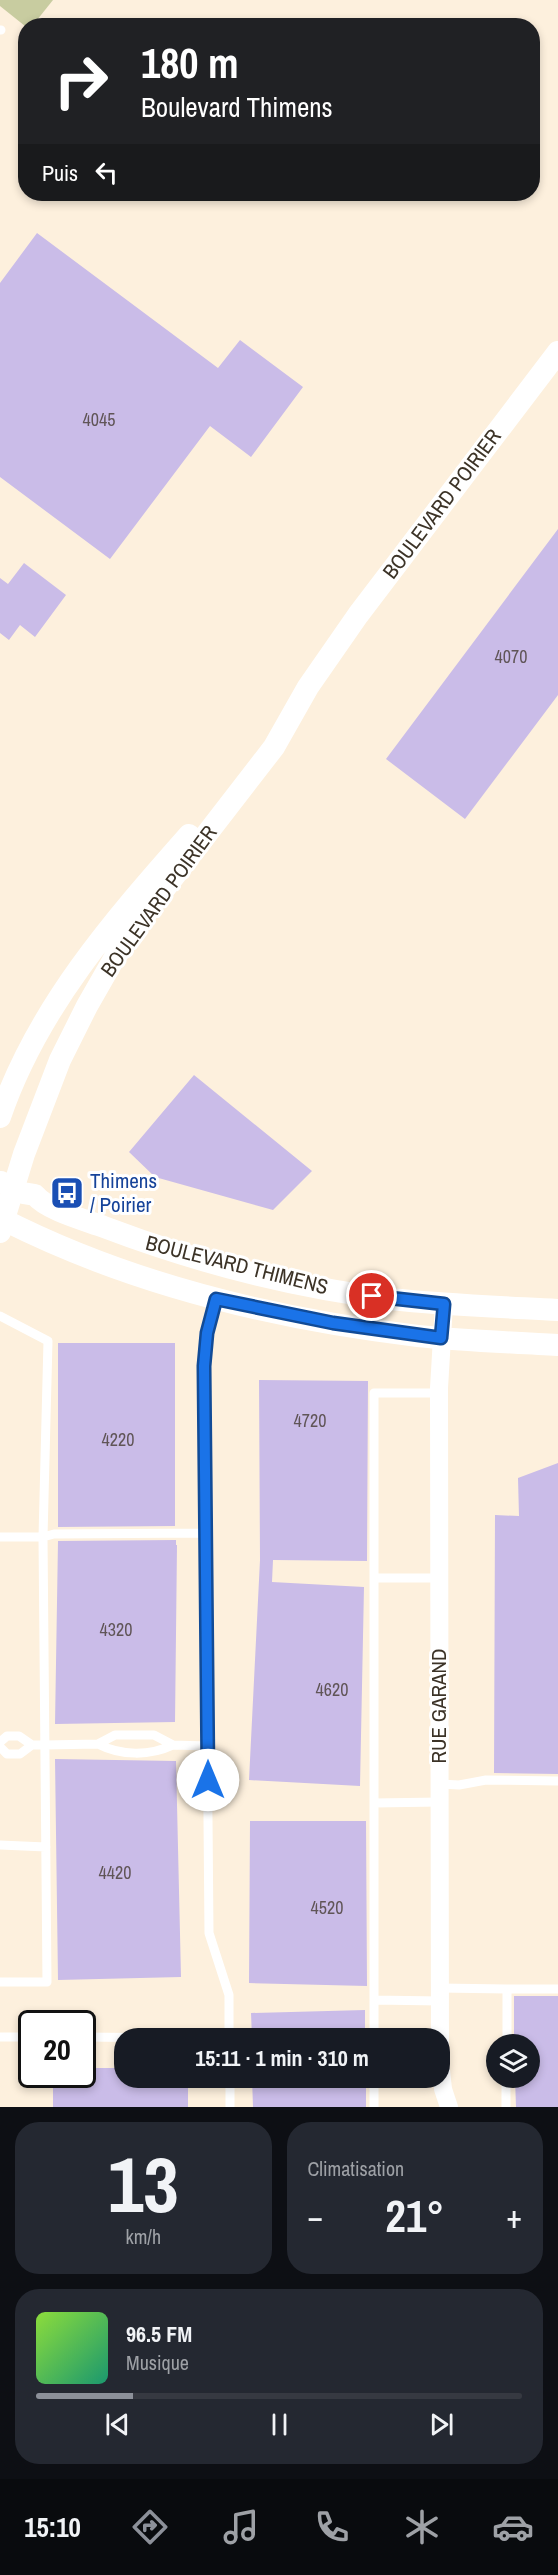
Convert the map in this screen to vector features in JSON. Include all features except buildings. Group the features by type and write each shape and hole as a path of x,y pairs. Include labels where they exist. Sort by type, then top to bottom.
{"street":[{"name":"BOULEVARD POIRIER","path":"1,1223 7,1185 60,1060 106,971 155,901 274,747 308,687 371,597 558,352"},
{"name":"BOULEVARD POIRIER","path":"0,1117 30,1045 92,949 198,824 260,741 308,687"},
{"name":"BOULEVARD THIMENS","path":"7,1185 35,1195 40,1201 90,1222 198,1259 322,1288 444,1304 558,1310"},
{"name":"BOULEVARD THIMENS","path":"1,1223 88,1257 216,1299 333,1323 441,1338 558,1345"},
{"name":"RUE GARAND","path":"444,1304 439,1393 440,1995 441,2069 449,2107"}],"lane":[{"path":"216,1299 207,1333 204,1366 209,1933 229,1995 229,2028"},
{"path":"0,1316 48,1341 42,1537 47,1982 0,1982"},
{"path":"374,2028 375,1393 439,1393"},
{"path":"0,1537 42,1537 54,1534 206,1533"},
{"path":"375,1578 439,1578"},
{"path":"0,1742 7,1736 19,1736 32,1745 99,1744 115,1735 154,1735 173,1745 207,1746"},
{"path":"99,1744 113,1752 157,1753 173,1745"},
{"path":"0,1747 7,1754 20,1754 32,1745"},
{"path":"374,1803 440,1793 459,1785 486,1780 558,1780"},
{"path":"0,1845 46,1847"},
{"path":"374,2000 507,1989 558,1989"},
{"path":"507,1989 507,2034"},
{"path":"0,2037 18,2037"},
{"path":"96,2037 114,2037"},
{"path":"230,2088 230,2107"},
{"path":"374,2088 374,2107"},
{"path":"506,2088 506,2107"}],"green space":[{"path":"0,0 53,0 39,18 18,18 18,20 0,6"}],"place":[{"name":"Thimens / Poirier","path":"67,1193"}],"route":[{"path":"208,1780 204,1366 207,1333 216,1299 333,1323 441,1338 444,1304 372,1296"}]}
